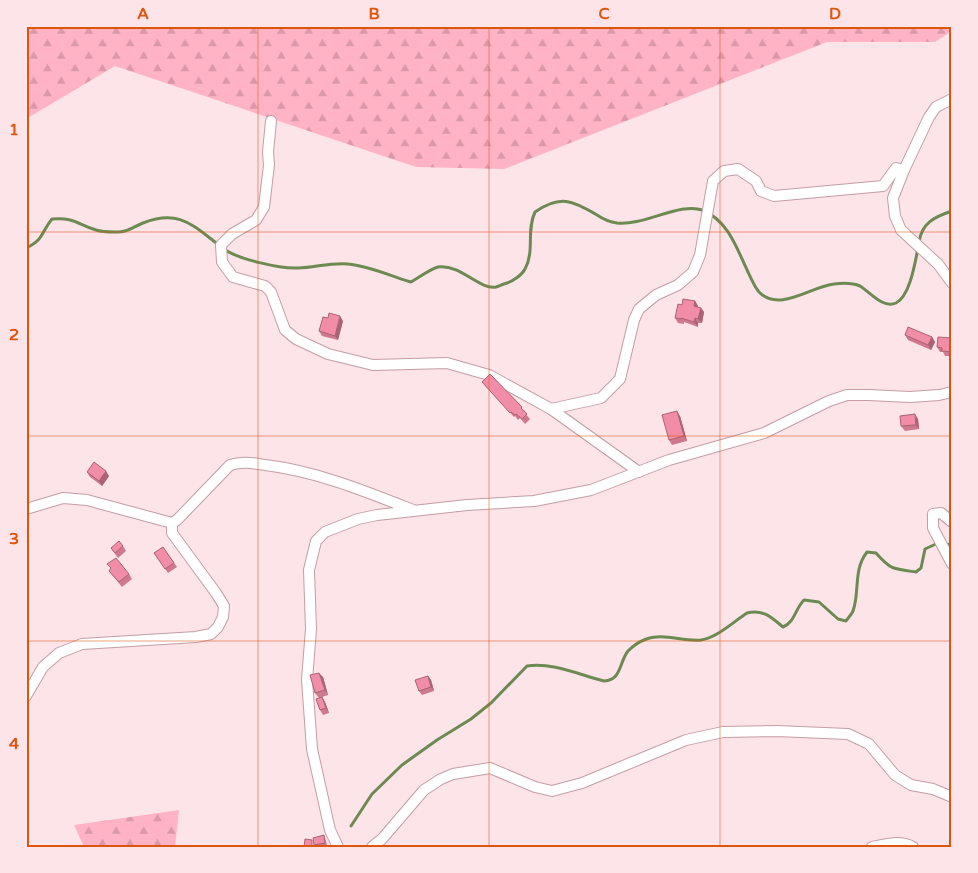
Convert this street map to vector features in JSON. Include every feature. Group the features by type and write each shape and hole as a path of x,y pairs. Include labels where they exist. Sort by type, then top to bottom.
{"street":[{"path":"952,99 936,107 929,117 893,198 895,216 901,230 938,264 952,283"},
{"path":"271,121 268,152 269,165 264,207 256,220 232,234 222,245 222,262 233,277 265,286 270,292 285,330 296,340 328,354 373,364 447,363 489,375 551,408 639,472"},
{"path":"551,408 601,398 620,379 634,320 639,310 656,295 678,285 693,272 700,255 713,180 724,170 738,169 756,181 761,191 774,196 882,186 896,168 904,170"},
{"path":"338,847 330,830 312,749 307,680 311,629 309,570 316,541 325,532 358,519 377,515 467,505 534,502 591,490 670,460 764,434 828,401 846,395 910,397 952,392"},
{"path":"26,696 43,667 59,653 82,644 196,637 210,634 218,627 223,617 224,606 172,533 172,523 230,465 240,462 282,467 314,474 417,511"},
{"path":"26,509 63,498 87,500 172,523"},
{"path":"952,522 941,513 933,514 933,528 952,564"},
{"path":"372,847 382,839 424,790 453,774 490,768 535,787 552,791 582,783 686,740 723,732 777,731 848,734 869,744 895,775 911,785 933,789 952,797"},
{"path":"872,847 906,843 913,847"}],"green space":[{"path":"26,26 952,26 952,31 935,42 827,42 504,169 416,167 115,66 26,119"},
{"path":"179,810 175,847 84,847 74,825"}],"building":[{"path":"683,299 695,301 694,306 701,308 698,319 695,318 694,322 675,318 678,304 682,305"},
{"path":"329,313 340,316 335,336 319,331 323,317 328,318"},
{"path":"908,327 932,337 928,345 905,335"},
{"path":"938,337 952,338 952,352 942,351 942,348 937,347"},
{"path":"490,374 527,414 522,419 516,414 510,413 482,382"},
{"path":"677,411 684,436 669,440 662,415"},
{"path":"915,414 916,425 901,426 900,416"},
{"path":"94,462 106,471 99,481 87,472"},
{"path":"119,541 123,546 115,553 111,548"},
{"path":"163,547 174,563 165,569 154,553"},
{"path":"116,558 129,574 119,582 109,571 111,568 107,564"},
{"path":"319,673 325,690 315,693 310,675"},
{"path":"428,676 431,687 419,691 415,680"},
{"path":"322,697 326,708 320,710 316,699"},
{"path":"324,835 325,843 314,845 313,838"},
{"path":"305,839 312,840 312,847 304,847"}],"waterway":[{"path":"224,249 249,260 271,265 298,268 348,264 372,269 411,282 435,268 446,267 454,269 483,285 496,287 512,281 524,271 530,255 532,219 535,212 552,203 573,203 604,219 617,223 638,221 673,211 693,208 711,215 725,228 731,236 756,287 767,298 776,300 786,299 825,286 854,284 860,286 882,302 891,304 896,303 905,294 918,248"},
{"path":"919,242 926,225 952,211"},
{"path":"26,248 39,239 52,219 71,220 98,231 106,232 126,231 155,219 176,219 193,226 219,245"},
{"path":"351,826 372,794 402,765 471,719 491,703 527,666 556,667 604,681 610,680 617,674 628,651 644,640 658,637 701,640 713,636 747,613 753,612 762,613 783,627 793,619 804,600 819,602 838,619 846,621 853,611 858,573 867,552 876,553 885,563 893,568 916,572 921,568 925,549 938,543"},
{"path":"945,544 952,545"}]}
